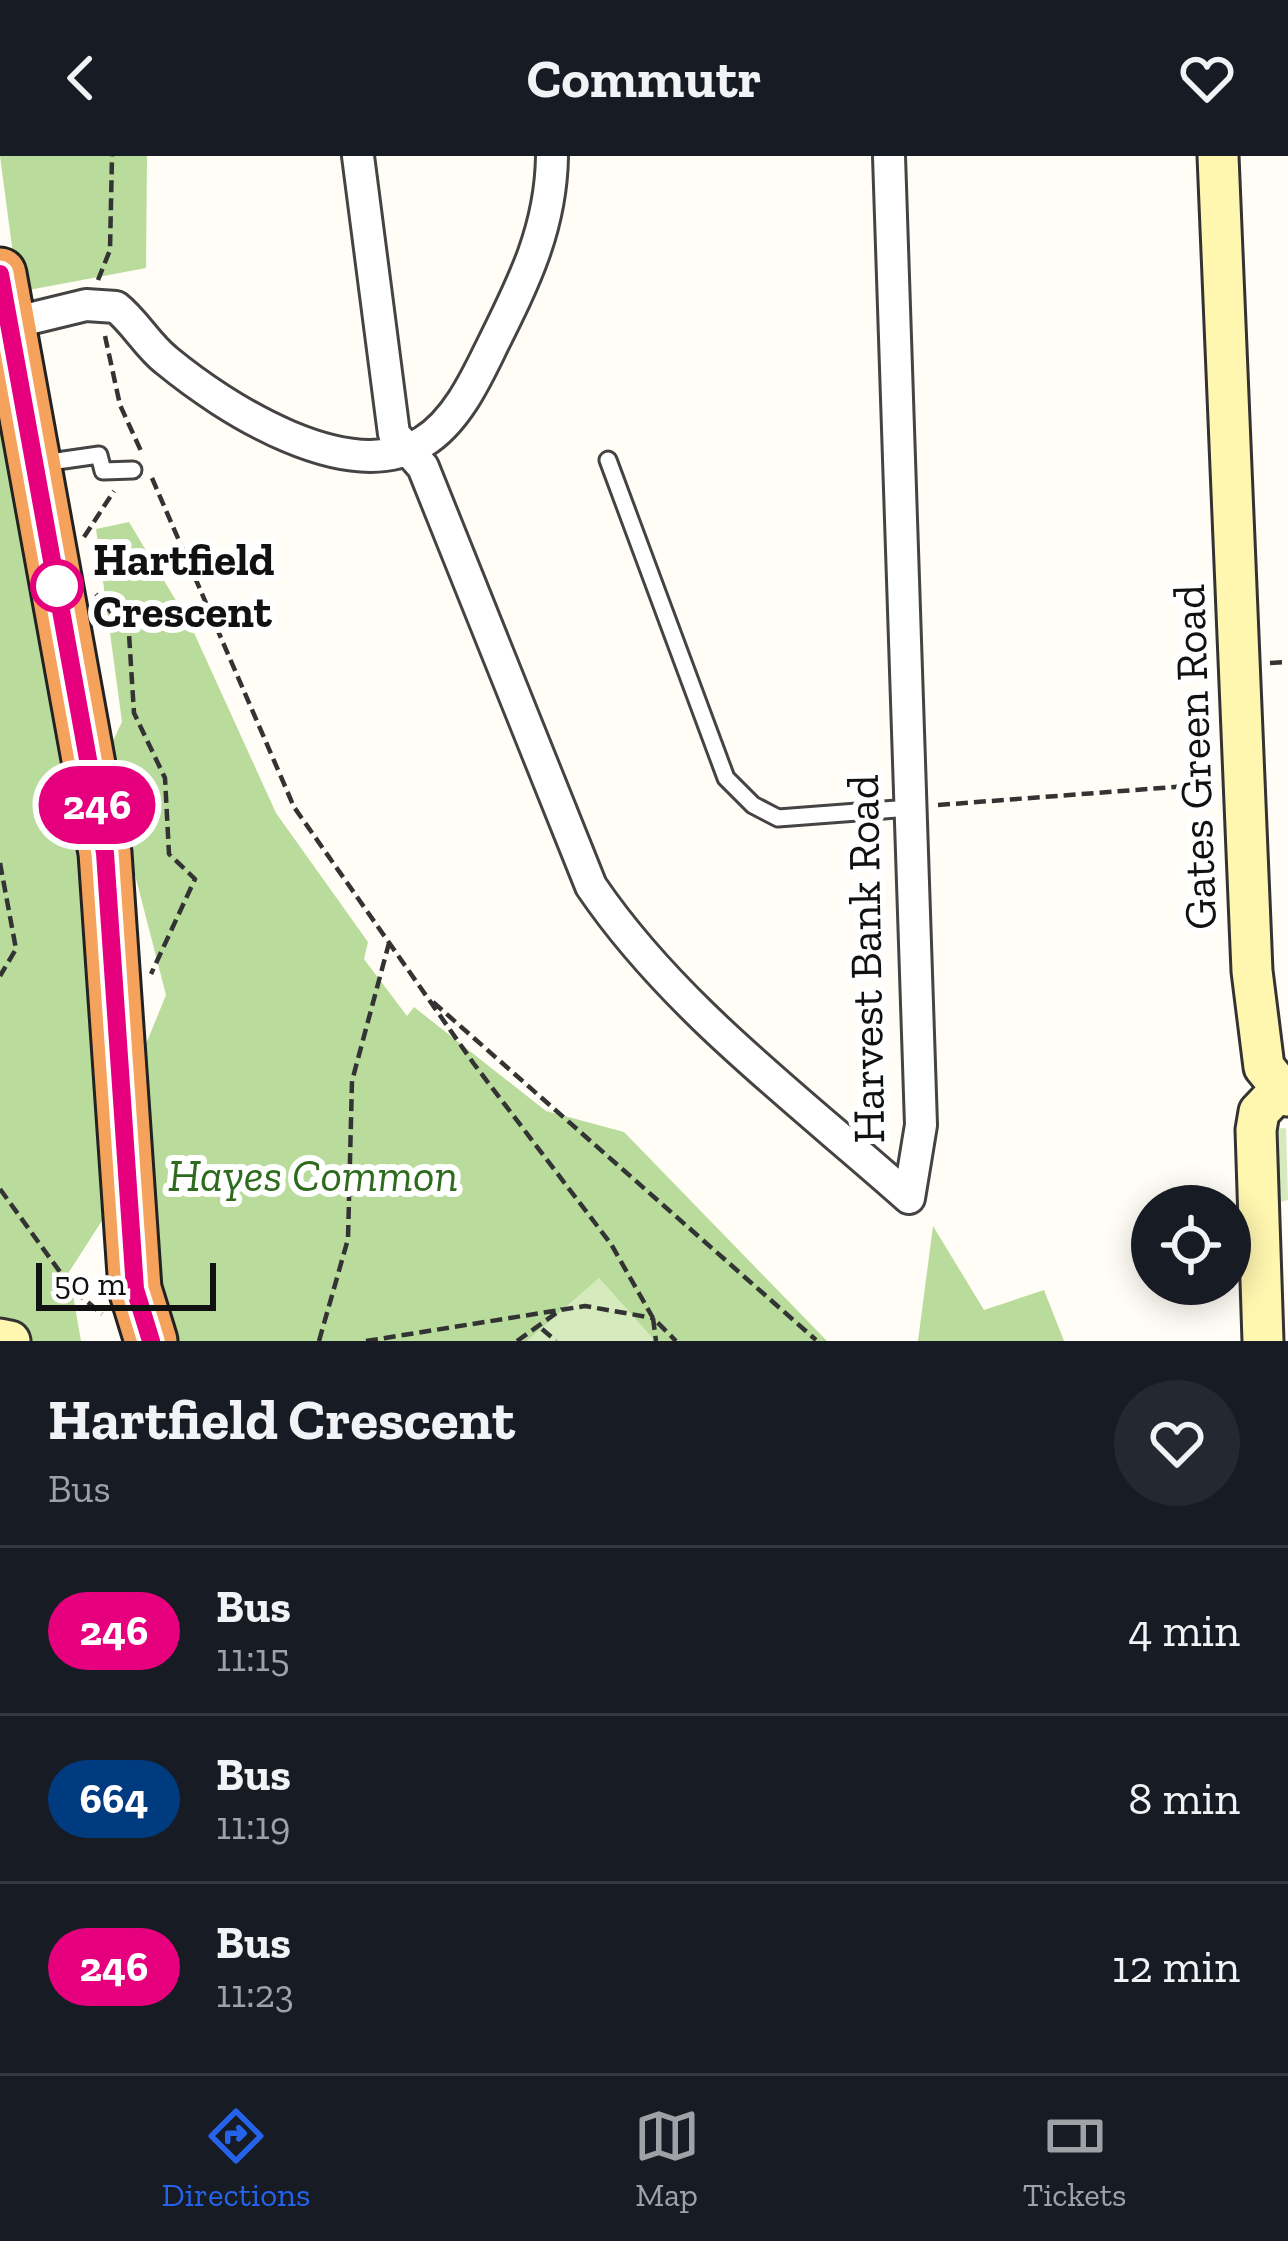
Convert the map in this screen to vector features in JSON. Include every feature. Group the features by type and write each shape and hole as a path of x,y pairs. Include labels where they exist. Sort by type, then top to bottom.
{"highway":[{"path":"0,274 105,853 135,1289 151,1341"}],"street":[{"path":"358,156 394,434 404,451"},
{"path":"8,324 100,303 128,316 163,358 226,404 297,441 371,456 404,451 443,426 498,334 536,256 548,214 552,156"},
{"name":"Harvest Bank Road","path":"404,451 423,467 551,791 602,903 626,938 707,1018 908,1198 921,1125 889,156"},
{"name":"Gates Green Road","path":"1218,156 1258,1034 1267,1075 1284,1094 1257,1119 1274,1228 1263,1341"},
{"path":"0,1339 10,1341"}],"lane":[{"path":"34,464 99,455 103,471 133,470"},
{"path":"608,460 726,778 754,805 778,818 910,808"}],"path":[{"path":"110,250 112,156"},
{"path":"100,303 120,405 294,807 428,998 611,1244 653,1318 676,1341"},
{"path":"910,808 1244,781"},
{"path":"0,863 16,950 0,976"},
{"path":"319,1341 348,1239 352,1081 389,943"},
{"path":"428,998 816,1340"},
{"path":"0,1189 73,1290 103,1316"},
{"path":"366,1341 585,1306 653,1318"},
{"path":"518,1341 542,1329 562,1309"},
{"path":"653,1318 656,1341"},
{"path":"542,1329 556,1341"}],"green space":[{"path":"0,156 147,156 146,268 18,292"},
{"name":"Hayes Common","path":"0,415 80,808 105,1216 69,1272 81,1341 0,1341"},
{"name":"Hayes Common","path":"129,522 190,624 276,813 368,942 364,959 407,1016 414,1007 546,1111 624,1132 827,1341 655,1341 599,1278 527,1341 177,1341 153,1275 144,1049 166,995 116,801 108,751 122,722 96,529"},
{"path":"1286,1128 1288,1200 1277,1203 1269,1129"},
{"path":"933,1226 984,1310 1044,1290 1064,1341 918,1341"},
{"path":"599,1278 655,1341 527,1341"}],"bus line":[{"name":"246","path":"0,274 105,853 135,1289 151,1341"}],"place":[{"name":"Hartfield Crescent","path":"57,586"}]}
